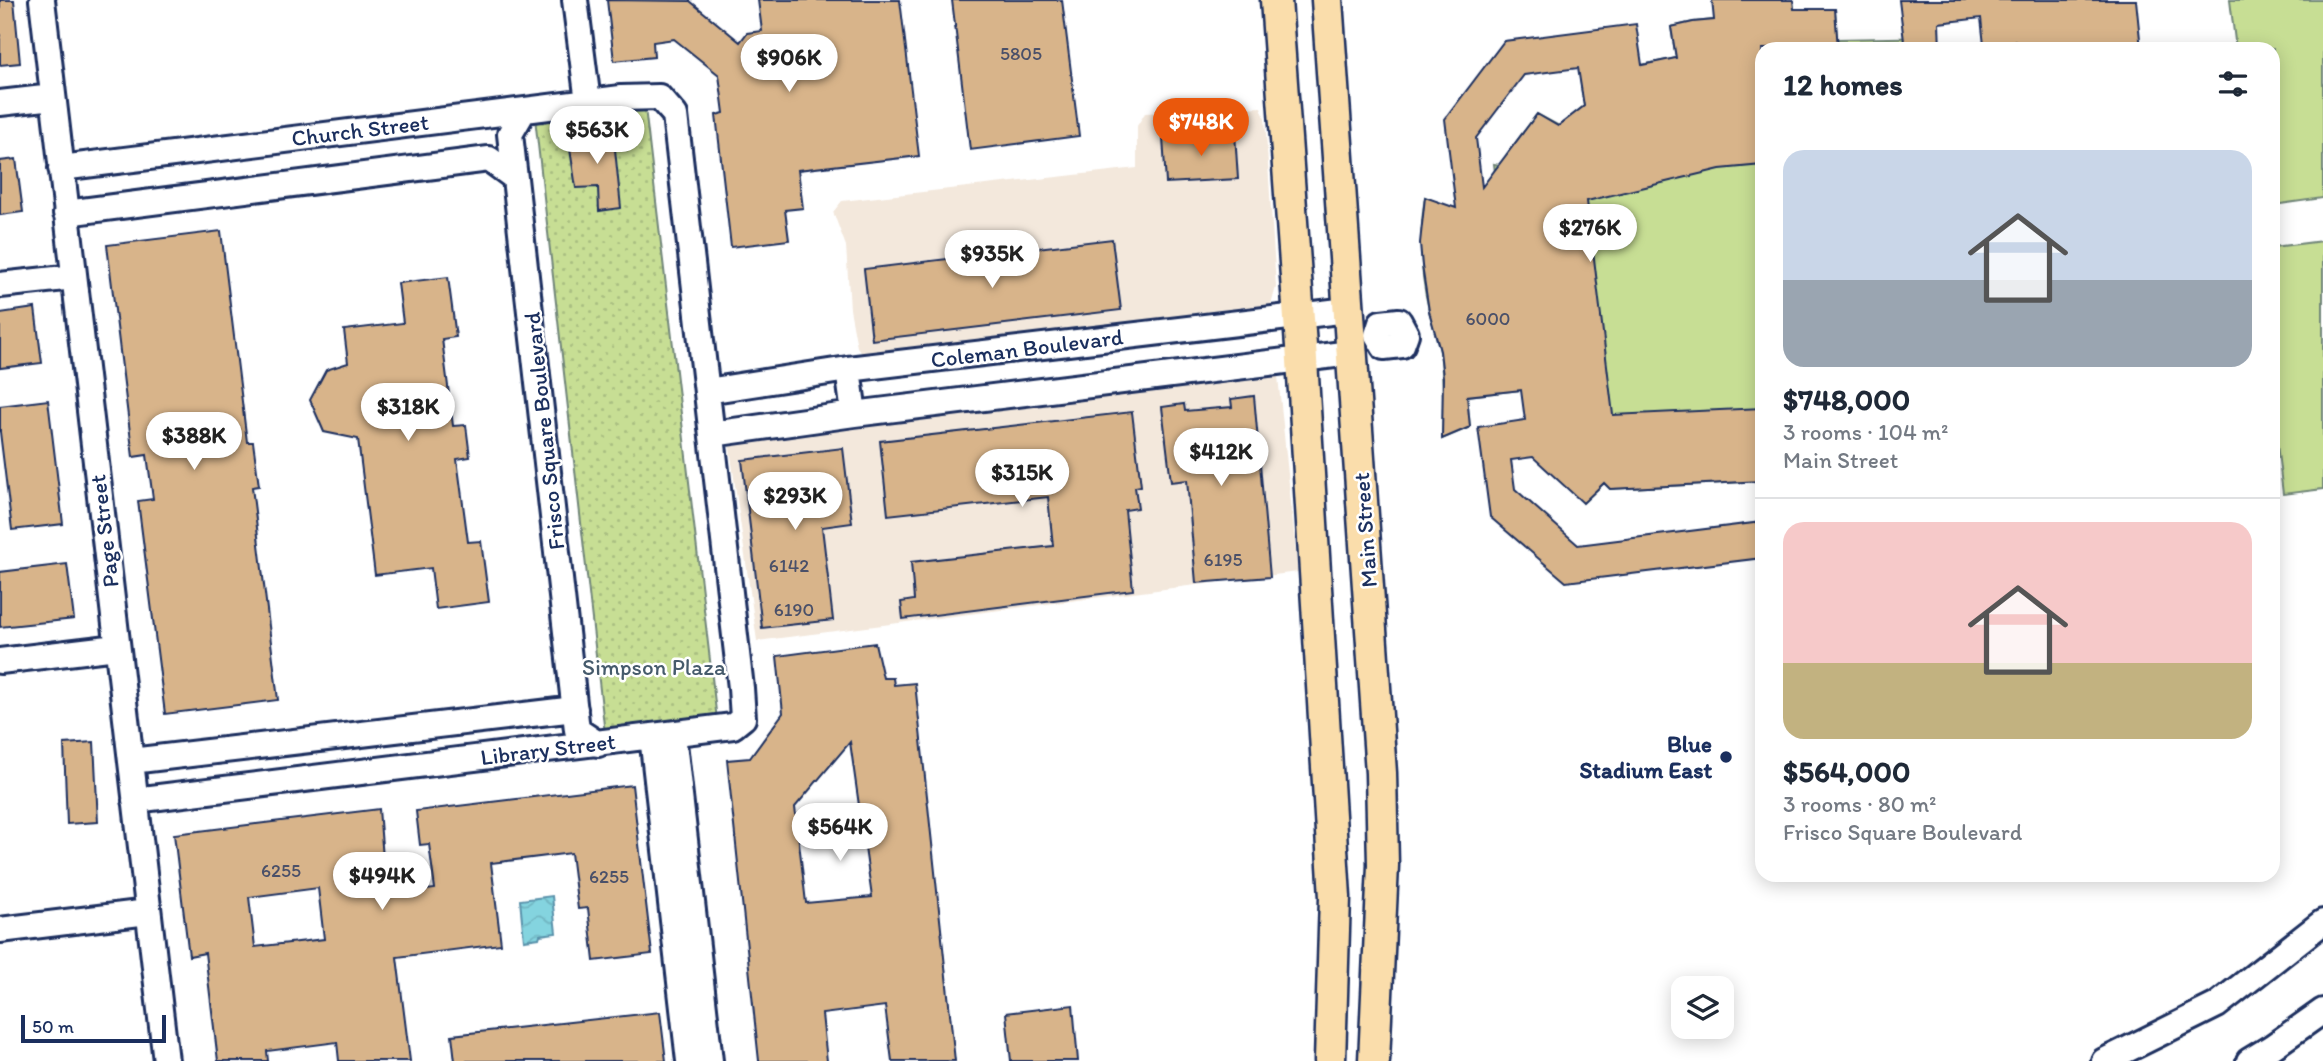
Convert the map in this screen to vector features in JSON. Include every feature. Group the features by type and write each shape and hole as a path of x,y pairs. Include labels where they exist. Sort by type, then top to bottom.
{"main road":[{"path":"1276,0 1302,360 1335,897 1331,1061"},
{"name":"Main Street","path":"1320,6 1357,334 1381,774 1383,865 1374,1061"}],"street":[{"name":"Page Street","path":"42,0 166,1061"},
{"path":"575,0 588,102"},
{"path":"0,103 53,97"},
{"name":"Church Street","path":"61,168 588,102 659,97 675,115 707,391"},
{"name":"Frisco Square Boulevard","path":"524,110 510,134 577,730 598,744"},
{"name":"Church Street","path":"66,213 489,159 515,178"},
{"path":"0,285 74,277"},
{"name":"Coleman Boulevard","path":"707,391 848,369 1299,317 1357,334"},
{"path":"1357,334 1384,347 1402,345 1409,333"},
{"name":"Coleman Boulevard","path":"712,435 854,414 1302,360 1357,334"},
{"path":"848,369 854,414"},
{"path":"707,391 712,435"},
{"name":"Library Street","path":"135,800 733,726 743,719 740,675 712,435"},
{"path":"0,661 117,647"},
{"name":"Library Street","path":"131,761 575,709"},
{"path":"663,735 689,1061"},
{"path":"663,735 710,1061"},
{"path":"348,736 351,774"},
{"path":"0,930 148,912"},
{"path":"2104,1061 2217,1005 2323,922"},
{"path":"2249,1061 2323,1010"}],"shaded area":[{"path":"1261,107 1265,118 1276,287 1271,305 1191,319 864,356 857,347 850,309 846,246 833,212 842,201 1137,168 1137,126 1145,113"},
{"path":"1278,376 1298,572 757,641 729,442"}],"green space":[{"path":"1793,0 1794,9 1835,9 1837,39 1939,37 1939,42 1755,42 1755,481 1610,489 1604,483 1583,503 1521,390 1467,396 1470,427 1442,439 1441,363 1422,268 1421,240 1425,197 1502,231 1494,164 1528,170 1507,154 1537,114 1559,126 1584,106 1580,78 1676,58 1671,27 1714,20"},
{"path":"2230,0 2323,0 2323,198 2280,204 2280,42 2235,42"},
{"name":"Simpson Plaza","path":"645,108 717,720 605,734 535,118"},
{"path":"2323,241 2323,489 2283,494 2280,469 2280,246"}],"water":[{"path":"552,896 556,933 524,940 520,900"}],"building":[{"path":"0,0 14,0 20,63 0,65"},
{"path":"607,0 690,1 740,42 747,33 762,31 758,0 900,0 919,156 798,170 803,208 785,210 789,240 731,247 716,115 724,113 719,75 674,39 653,42 654,57 614,61"},
{"path":"952,0 1062,0 1079,136 970,150"},
{"path":"1712,0 1793,0 1794,9 1835,9 1837,42 1755,42 1755,166 1720,169 1587,201 1613,415 1755,408 1755,481 1610,489 1604,483 1583,503 1533,457 1511,460 1515,489 1578,545 1755,523 1755,559 1566,582 1490,517 1478,427 1525,420 1521,390 1467,396 1470,427 1442,439 1443,377 1440,351 1429,311 1420,243 1425,197 1456,208 1445,119 1504,41 1636,24 1642,65 1676,58 1671,27 1714,20","holes":["1578,68 1584,106 1558,126 1537,114 1482,187 1476,138 1524,75"]},
{"path":"1899,0 2136,0 2140,42 1984,42 1981,18 1939,23 1940,42 1904,42"},
{"path":"613,130 621,208 599,211 598,187 576,188 568,136"},
{"path":"1235,133 1238,179 1166,183 1163,138"},
{"path":"16,159 23,212 0,215 0,161"},
{"path":"221,231 247,442 253,442 259,486 252,487 278,700 165,714 138,501 153,499 147,455 133,457 107,245"},
{"path":"1112,239 1121,310 872,340 864,269"},
{"path":"448,277 456,337 442,339 453,426 466,425 470,457 457,459 468,542 481,541 489,602 436,609 431,568 375,575 358,439 324,432 310,400 326,370 348,363 344,330 403,323 398,283"},
{"path":"35,308 42,363 0,368 0,313"},
{"path":"1254,396 1270,577 1196,583 1187,480 1171,482 1162,407 1184,404 1185,411 1232,407 1231,399"},
{"path":"48,400 63,524 12,530 0,432 0,406"},
{"path":"1132,412 1141,486 1135,487 1138,508 1125,510 1133,590 903,619 901,602 914,600 911,562 1053,546 1048,497 888,515 880,441"},
{"path":"843,448 852,523 822,527 833,620 762,628 742,460"},
{"path":"67,564 74,619 0,627 0,572"},
{"path":"875,643 883,678 893,678 894,685 915,683 955,1061 892,1061 885,1006 822,1014 827,1061 759,1061 727,760 750,758 783,713 777,656","holes":["850,742 872,897 806,903 795,807"]},
{"path":"94,742 98,822 67,824 64,744"},
{"path":"632,785 652,954 594,961 588,908 578,909 571,853 491,863 501,944 397,957 410,1061 339,1061 337,1042 267,1051 268,1061 218,1061 205,953 189,956 174,834 379,809 386,895 435,889 429,844 420,845 416,811","holes":["318,888 324,939 255,947 249,897"]},
{"path":"1073,1005 1078,1061 1011,1061 1006,1013"},
{"path":"660,1012 666,1061 455,1061 452,1035"}],"place":[{"name":"Blue Stadium East","path":"1726,757"}]}
